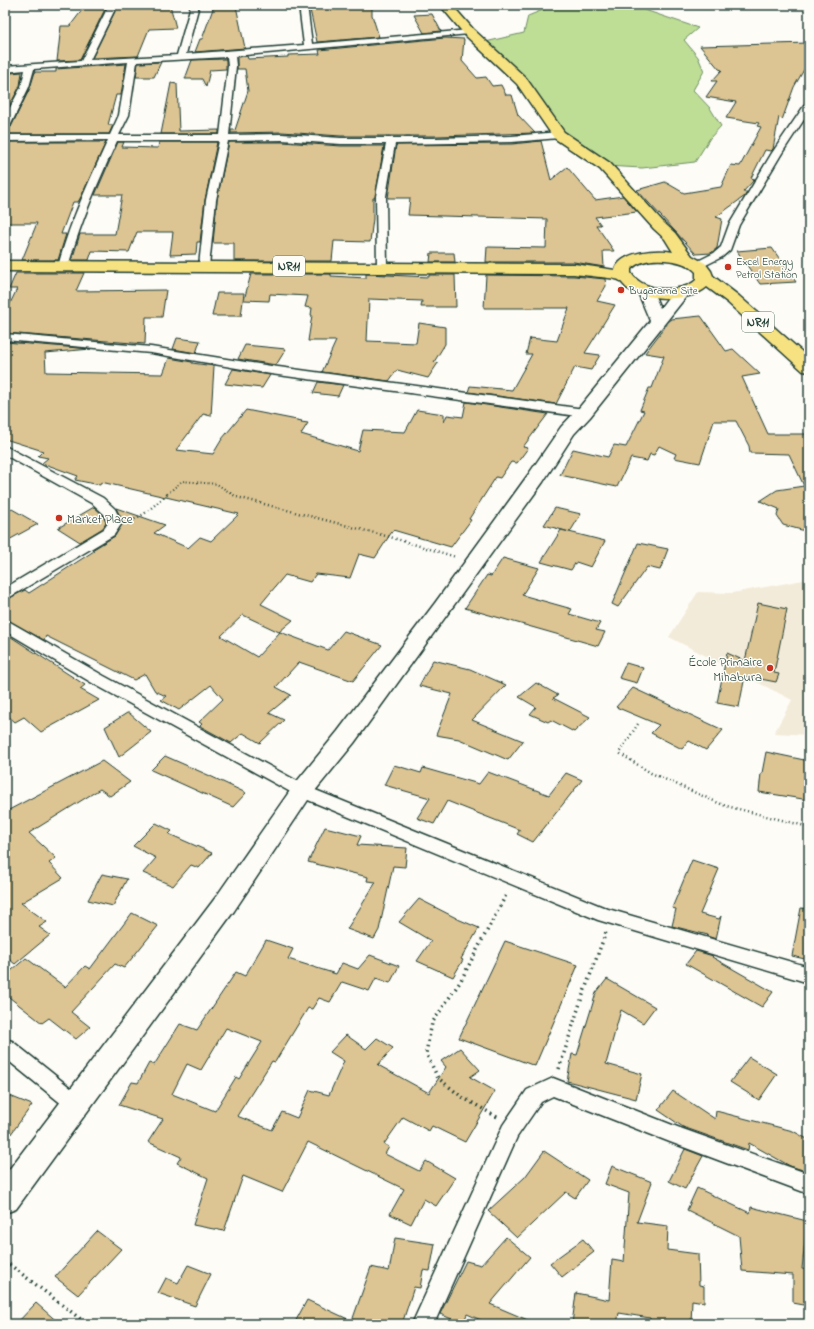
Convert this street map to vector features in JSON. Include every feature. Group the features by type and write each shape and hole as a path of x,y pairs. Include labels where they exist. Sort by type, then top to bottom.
{"highway":[{"name":"NR11","path":"446,5 470,32 522,81 559,135 605,166 659,226 670,236 696,268 809,366"},
{"path":"635,259 659,255 673,256 696,268 700,286 681,293 662,293 645,290 633,285 624,276 624,268 635,259 652,240 659,226"},
{"name":"NR11","path":"574,269 635,259"},
{"name":"NR11","path":"5,266 574,269 624,276"}],"main road":[{"path":"645,290 657,320"},
{"path":"5,1199 225,904 302,791 346,737 475,563 536,478 567,431 584,413 657,320 681,293"}],"street":[{"path":"84,63 113,5"},
{"path":"181,57 195,5"},
{"path":"303,5 308,46"},
{"path":"5,69 133,59 231,54 470,32"},
{"path":"204,266 211,200 226,127 232,66 231,54"},
{"path":"63,266 69,244 92,185 124,115 133,59"},
{"path":"5,126 25,87 30,67"},
{"path":"696,268 718,255 726,248 734,225 777,153 809,105"},
{"path":"5,138 282,138 391,141 476,141 559,135"},
{"path":"382,267 381,196 391,141"},
{"path":"5,336 151,350 271,370 584,413"},
{"path":"5,450 98,501 110,512 115,523 109,532 5,594"},
{"path":"5,625 99,680 302,791 611,917 809,976"},
{"path":"5,1047 76,1103"},
{"path":"423,1324 510,1131 534,1096 553,1087 677,1136 809,1184"}],"path":[{"path":"109,532 144,514 182,481 217,484 237,497 390,536 475,563"},
{"path":"638,724 619,754 651,773 723,805 809,827"},
{"path":"513,1127 462,1097 438,1078 426,1054 432,1023 460,982 493,924 515,879"},
{"path":"553,1087 580,1003 611,917"},
{"path":"5,1261 87,1324"}],"shaded area":[{"name":"École Primaire Mihabura","path":"809,579 809,735 774,733 792,700 669,637 698,592 732,593"}],"green space":[{"path":"555,5 630,5 698,28 684,40 698,57 704,71 693,90 710,108 721,126 710,138 695,162 642,168 605,166 559,135 522,81 481,43 524,33 528,16"}],"building":[{"path":"86,5 107,5 80,60 57,61 61,26 70,26"},
{"path":"118,5 170,5 176,28 149,29 138,56 92,58"},
{"path":"309,5 372,5 372,15 379,37 317,42"},
{"path":"214,6 236,6 245,48 195,52 200,39 202,39"},
{"path":"432,14 441,31 424,33 414,15"},
{"path":"445,38 464,39 462,61 477,78 486,77 492,86 501,85 506,95 512,95 518,115 535,133 437,136 341,136 282,132 231,133 231,130 235,130 248,91 245,69 237,69 237,57 247,56 248,59 288,57 288,55 320,54 319,50"},
{"path":"809,43 809,61 794,87 782,120 779,117 773,149 771,151 765,150 751,178 755,179 743,192 747,192 745,196 716,217 722,219 717,248 711,253 696,254 637,190 665,182 684,193 721,187 731,165 740,166 761,127 757,126 759,123 726,118 736,102 706,97 717,81 712,81 722,70 719,69 700,46"},
{"path":"226,59 226,69 210,70 206,87 202,79 185,79 192,60"},
{"path":"161,62 154,77 136,77 138,63"},
{"path":"126,64 121,95 116,95 108,125 113,125 109,134 5,134 5,130 11,127 30,88 35,72 56,72 56,69"},
{"path":"22,72 20,86 5,114 5,84 11,73"},
{"path":"171,83 177,84 179,131 219,130 219,134 161,134"},
{"path":"541,141 551,180 567,167 595,200 623,196 637,212 595,217 601,225 596,225 614,251 603,251 604,267 574,262 486,262 487,247 546,248 547,219 408,215 410,198 388,198 396,145 512,144"},
{"path":"5,142 106,142 82,195 78,202 73,202 61,234 66,234 58,260 22,260 37,223 5,223"},
{"path":"118,142 124,142 122,147 158,148 159,142 217,142 205,200 200,242 197,242 196,254 170,255 173,232 137,232 129,252 92,251 89,260 72,260 80,234 115,234 122,195 95,195"},
{"path":"229,142 282,142 341,146 384,146 375,198 373,198 373,219 370,242 334,241 332,261 234,261 234,243 213,243 217,200"},
{"path":"772,248 796,282 760,284 737,251"},
{"path":"431,253 454,253 455,262 430,262"},
{"path":"16,273 84,273 76,291 166,290 162,317 146,317 145,344 5,333 5,314 17,289 9,289"},
{"path":"251,274 331,274 331,276 366,278 366,274 429,277 429,275 455,275 456,307 421,307 422,301 369,299 367,341 416,343 419,323 445,327 445,344 434,362 438,363 428,378 397,370 389,381 322,372 336,341 308,341 312,308 305,307 308,296 270,294 269,301 244,300"},
{"path":"486,275 574,276 605,279 606,286 597,301 615,305 585,353 600,355 591,370 575,367 556,404 468,392 470,386 512,390 532,354 526,354 530,338 557,341 569,308 484,308"},
{"path":"217,293 244,293 241,316 212,316"},
{"path":"701,316 726,351 733,349 760,374 742,377 768,434 809,434 809,532 783,525 777,516 779,509 760,501 777,490 804,486 789,454 750,453 749,446 736,421 714,421 700,463 674,458 676,454 659,446 654,455 650,454 647,461 631,458 617,487 560,475 573,449 608,457 614,445 626,447 644,411 640,410 649,388 652,388 664,356 645,353 671,319"},
{"path":"177,338 200,341 196,353 173,349"},
{"path":"5,342 91,349 45,353 46,372 163,374 169,358 214,366 211,416 203,414 176,450 213,454 222,439 246,410 308,423 301,434 358,451 363,430 405,432 417,410 444,414 444,422 447,415 463,417 466,402 548,414 523,447 528,448 517,463 511,462 500,478 496,477 469,519 471,520 451,547 393,530 375,558 359,554 350,578 316,574 310,582 285,575 261,604 293,620 279,632 243,615 221,636 257,657 280,632 328,650 344,631 382,645 353,681 299,662 276,687 291,695 269,713 284,720 260,743 243,733 231,743 200,726 202,724 199,722 223,699 211,685 179,710 161,700 166,696 155,691 145,674 134,680 46,636 44,640 5,619 5,600 25,590 29,593 115,536 123,522 116,508 165,525 154,533 188,548 200,537 211,541 239,514 101,482 100,485 75,480 78,476 42,463 48,458 38,456 43,451 5,439"},
{"path":"245,345 286,349 276,365 238,359"},
{"path":"233,369 270,375 262,388 225,384"},
{"path":"318,382 343,385 338,396 313,393"},
{"path":"5,505 38,524 5,542"},
{"path":"94,507 103,515 106,523 103,528 80,542 58,528"},
{"path":"555,508 581,514 570,532 544,525"},
{"path":"561,530 605,541 591,567 576,562 571,570 541,562"},
{"path":"638,543 668,549 660,570 647,567 618,607 612,604"},
{"path":"503,558 539,568 522,595 572,609 569,614 600,623 596,630 605,632 598,646 465,608 487,575 491,576"},
{"path":"758,603 787,609 774,673 779,674 776,682 745,676 739,707 717,703 727,653 745,661"},
{"path":"5,633 85,685 80,689 99,700 41,732 24,717 15,722 5,713"},
{"path":"433,660 470,669 506,685 472,720 523,741 508,760 459,739 436,735 452,694 419,686"},
{"path":"626,663 643,668 637,683 619,678"},
{"path":"536,683 558,695 553,698 590,717 574,732 551,720 548,722 530,714 536,707 519,697"},
{"path":"633,688 723,730 706,750 689,741 682,749 651,733 659,725 616,707"},
{"path":"129,713 151,732 119,757 105,727"},
{"path":"766,752 809,761 809,800 759,792 761,773"},
{"path":"165,756 246,793 233,807 151,770"},
{"path":"102,761 130,782 110,796 100,789 29,833 56,858 49,863 63,878 21,903 47,922 39,927 50,935 15,964 5,956 5,812"},
{"path":"394,765 421,773 423,768 479,784 488,772 549,795 566,773 582,780 533,842 517,834 520,830 447,801 434,824 417,818 430,798 384,785"},
{"path":"156,823 172,831 169,834 212,853 199,868 191,865 173,886 143,873 156,858 133,846"},
{"path":"325,827 361,836 357,845 407,848 405,867 393,866 379,930 374,939 347,929 376,882 367,881 368,877 308,862"},
{"path":"692,860 719,869 700,914 719,919 721,916 716,939 707,936 708,935 672,926 676,909 672,908"},
{"path":"102,874 127,879 113,906 88,900"},
{"path":"419,899 479,928 461,959 463,960 453,977 417,961 431,941 399,922"},
{"path":"801,908 809,909 809,960 792,956"},
{"path":"132,913 158,926 124,968 115,964 71,1012 90,1027 76,1039 49,1018 42,1023 5,994 5,976 26,958 65,987 85,966 90,969"},
{"path":"266,940 293,949 288,959 336,974 342,963 358,969 370,955 399,966 390,983 376,978 369,991 342,982 330,1002 319,998 312,1009 308,1008 275,1062 272,1061 237,1116 272,1130 282,1112 297,1118 310,1090 329,1095 344,1061 330,1052 346,1035 366,1049 377,1038 393,1048 378,1065 429,1093 446,1067 441,1061 460,1048 480,1070 470,1077 495,1091 465,1142 432,1126 429,1131 403,1117 384,1144 389,1147 385,1154 419,1171 426,1161 455,1178 436,1206 424,1199 411,1224 390,1214 404,1189 308,1142 282,1192 243,1176 224,1231 193,1225 208,1178 177,1163 181,1157 148,1142 163,1119 119,1105 132,1082 138,1083 149,1063 154,1065 180,1024 197,1030 236,972 245,976","holes":["226,1028 262,1042 239,1079 236,1077 215,1111 172,1094 187,1064 201,1070"]},
{"path":"505,941 578,965 535,1066 459,1038"},
{"path":"696,951 713,956 712,957 773,992 762,1007 686,964"},
{"path":"607,979 655,1007 643,1023 621,1010 606,1064 642,1074 636,1099 567,1081 572,1054 577,1055 596,993"},
{"path":"749,1057 777,1074 759,1100 730,1082"},
{"path":"673,1091 715,1119 716,1111 793,1131 809,1140 809,1172 790,1166 749,1143 748,1150 683,1127 658,1110"},
{"path":"5,1094 32,1105 5,1142"},
{"path":"685,1149 703,1156 685,1189 669,1181"},
{"path":"544,1151 588,1180 575,1198 566,1192 517,1238 488,1211 525,1177"},
{"path":"612,1166 652,1182 637,1222 668,1226 667,1250 698,1254 699,1285 704,1286 704,1302 692,1300 691,1324 650,1324 650,1318 619,1313 617,1324 572,1324 576,1293 609,1300 612,1260 624,1262 629,1193 605,1184"},
{"path":"697,1188 750,1213 751,1207 807,1221 802,1269 809,1270 809,1306 793,1303 793,1275 742,1271 739,1236 687,1210"},
{"path":"97,1231 121,1249 78,1295 55,1277"},
{"path":"506,1237 530,1257 490,1304 537,1324 490,1324 467,1314 463,1324 440,1314 466,1261 481,1265"},
{"path":"395,1238 435,1244 430,1271 423,1270 420,1288 414,1287 402,1324 294,1324 307,1300 352,1321 371,1267 389,1271"},
{"path":"583,1239 594,1252 562,1277 550,1263"},
{"path":"188,1265 211,1274 195,1306 158,1293 166,1278 178,1283"},
{"path":"36,1303 60,1324 16,1324"}],"place":[{"name":"Excel Energy Petrol Station","path":"728,267"},
{"name":"Bugarama Site","path":"621,290"},
{"name":"Market Place","path":"59,518"},
{"name":"École Primaire Mihabura","path":"770,668"}]}
